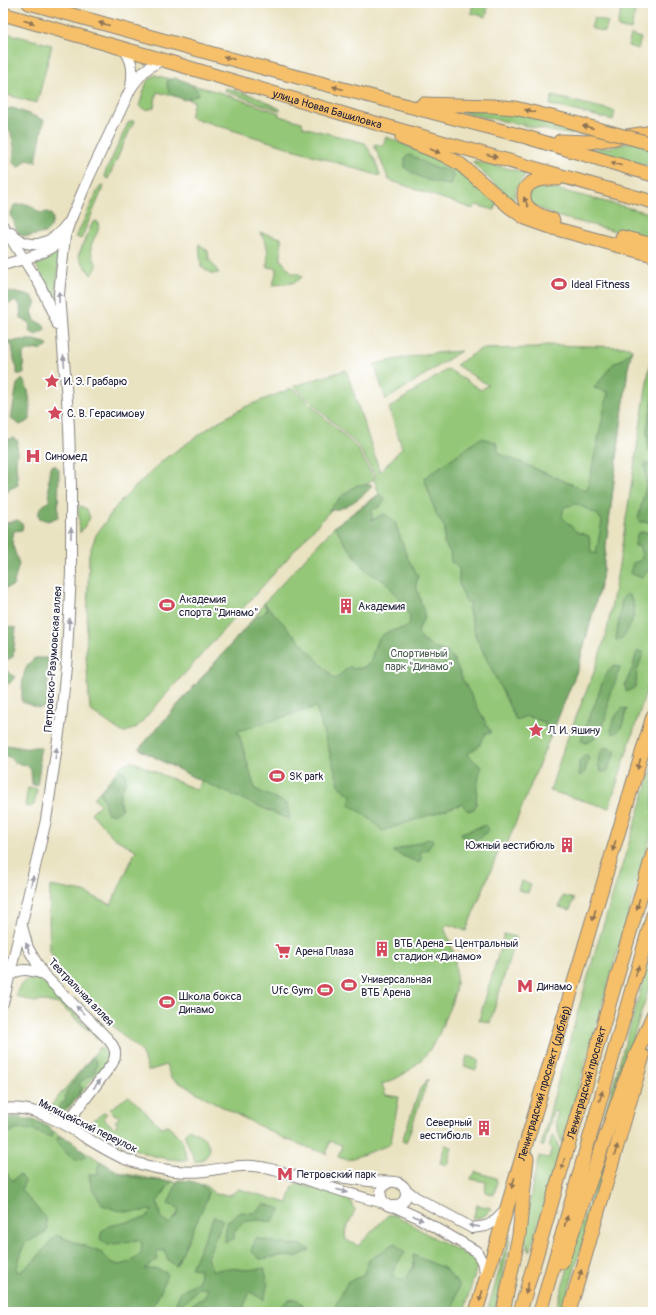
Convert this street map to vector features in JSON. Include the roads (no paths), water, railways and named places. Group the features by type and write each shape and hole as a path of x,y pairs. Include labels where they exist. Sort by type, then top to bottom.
{"main road":[{"name":"улица Новая Башиловка","path":"29,3 376,98 526,136 653,175"},
{"name":"улица Новая Башиловка","path":"3,14 347,115 653,202"},
{"path":"376,98 421,104 515,108 653,144"},
{"path":"347,115 456,161 469,170 511,208 525,218 553,228 653,255"},
{"path":"526,136 569,142 590,142 653,132"},
{"path":"582,182 552,179 538,180 527,186 524,192 526,205 540,216 653,245"},
{"name":"Ленинградский проспект (дублёр)","path":"476,1312 653,716"},
{"name":"Ленинградский проспект","path":"520,1312 653,853"},
{"name":"Ленинградский проспект","path":"541,1312 653,915"},
{"path":"541,1312 560,1269 625,1081 653,1015"},
{"path":"569,1312 653,1022"},
{"path":"503,1312 519,1235 531,1127"}],"street":[{"name":"Петровско-Разумовская аллея","path":"123,48 130,59 132,66 131,88"},
{"name":"Петровско-Разумовская аллея","path":"3,1002 50,801 61,719 67,655 71,572 71,487 59,294 65,236 70,221 131,88 148,67 163,60"},
{"name":"Петровско-Разумовская аллея","path":"3,224 23,242 30,244 47,242 53,239 60,234 70,221"},
{"name":"Петровско-Разумовская аллея","path":"3,224 40,284 62,336"},
{"path":"3,265 52,248 60,243 65,236"},
{"name":"Театральная аллея","path":"22,918 23,931 28,948 43,974 107,1038 115,1049 115,1059 99,1082 72,1114"},
{"path":"8,978 14,972 20,970 43,974"},
{"name":"Милицейский переулок","path":"3,1109 14,1108 27,1110 53,1119 124,1158 150,1166 193,1172 237,1165 254,1166 305,1179 389,1205"},
{"path":"53,1119 65,1118 72,1114"},
{"path":"71,1128 69,1120 72,1114"},
{"name":"Милицейский переулок","path":"305,1179 338,1177 390,1182"},
{"path":"486,1279 484,1264 476,1251 417,1217 389,1205 381,1199 381,1191 383,1186 390,1182 397,1182 415,1197 472,1228 486,1226 492,1223 506,1209"},
{"path":"389,1205 399,1205 403,1202 406,1197 405,1189"}],"place":[{"name":"Ideal Fitness","path":"559,284"},
{"name":"И. Э. Грабарю","path":"52,381"},
{"name":"С. В. Герасимову","path":"55,413"},
{"name":"Синомед","path":"33,456"},
{"name":"Академия спорта \"Динамо\"","path":"167,605"},
{"name":"Академия","path":"346,606"},
{"name":"Л. И. Яшину","path":"536,730"},
{"name":"SK park","path":"277,776"},
{"name":"Южный вестибюль","path":"567,845"},
{"name":"ВТБ Арена – Центральный стадион «Динамо»","path":"382,949"},
{"name":"Арена Плаза","path":"283,951"},
{"name":"Универсальная ВТБ Арена","path":"349,985"},
{"name":"Динамо","path":"525,986"},
{"name":"Ufc Gym","path":"325,990"},
{"name":"Школа бокса Динамо","path":"167,1002"},
{"name":"Cеверный вестибюль","path":"484,1128"},
{"name":"Петровский парк","path":"285,1174"}],"park label":[{"name":"Спортивный парк \"Динамо\"","path":"419,659"}]}
